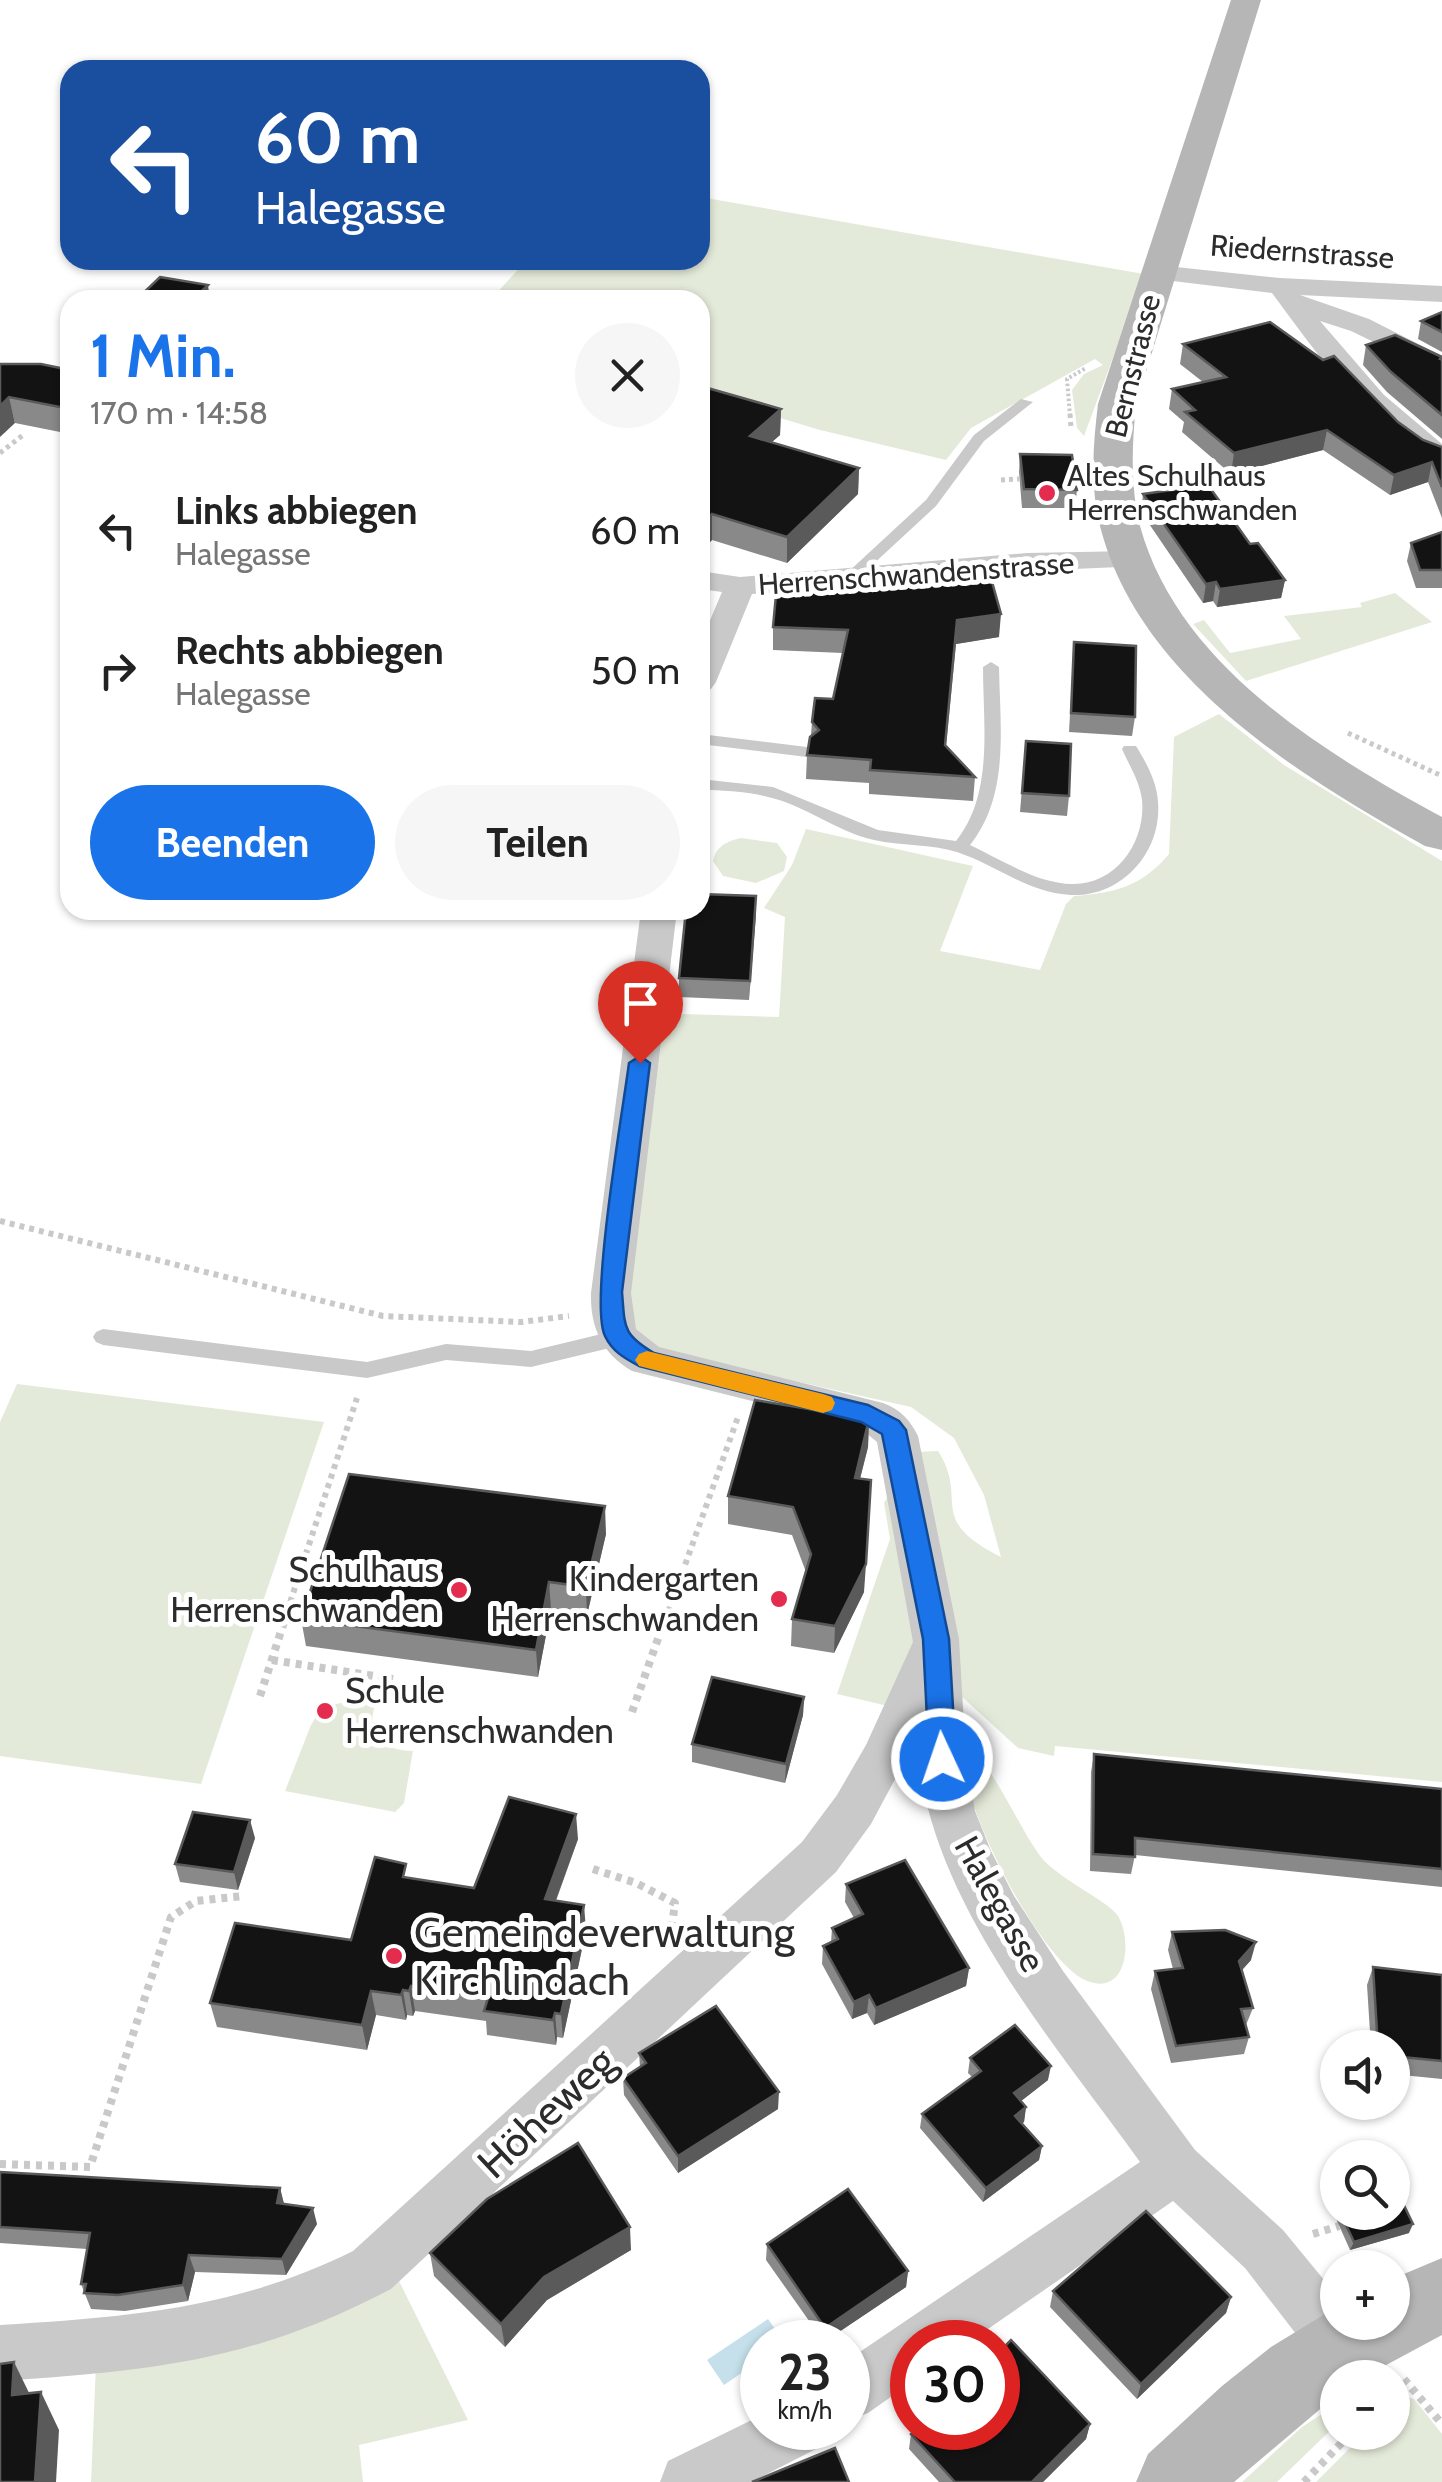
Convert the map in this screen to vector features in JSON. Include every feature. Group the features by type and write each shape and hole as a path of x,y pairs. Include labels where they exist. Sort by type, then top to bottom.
{"main road":[{"name":"Bernstrasse","path":"1246,0 1117,404 1111,454 1114,502 1132,560 1186,644 1230,694 1355,788 1442,836"},
{"path":"1176,2482 1269,2393 1381,2342 1442,2296"}],"street":[{"name":"Riedernstrasse","path":"1157,274 1287,295 1442,294"},
{"path":"1287,295 1360,325 1442,366"},
{"path":"1287,295 1381,411 1405,433 1442,457"},
{"name":"Herrenschwandenstrasse","path":"710,582 740,586 1027,562 1132,560"},
{"path":"710,658 740,586"},
{"path":"614,1324 658,920"},
{"name":"Halegasse","path":"614,1324 647,1360 868,1414 897,1436 936,1639 942,1759 951,1812 996,1912 1045,1987 1176,2168 1264,2249 1381,2342"},
{"name":"Höheweg","path":"0,2354 175,2340 226,2330 314,2300 372,2270 819,1856 859,1807 884,1761 936,1639"},
{"path":"954,2320 1176,2168"},
{"path":"690,2482 754,2450"}],"lane":[{"path":"851,576 931,502 979,438 1026,402"},
{"path":"960,847 973,834 988,800 991,667"},
{"path":"710,740 807,752"},
{"path":"710,785 774,792 874,835 960,847 1052,887 1082,889 1122,874 1139,852 1150,817 1148,790 1130,749"},
{"path":"103,1337 367,1370 446,1352 531,1359 614,1324"}],"path":[{"path":"0,454 23,435"},
{"path":"1001,480 1019,479"},
{"path":"0,1221 382,1316 614,1324"},
{"path":"260,1696 367,1370"},
{"path":"632,1712 749,1386"},
{"path":"272,1660 393,1679"},
{"path":"593,1869 636,1883 675,1904 673,1922"},
{"path":"0,2164 90,2166 171,1916 196,1900 244,1896"},
{"path":"1381,2342 1442,2424"},
{"path":"1304,2482 1335,2450"}],"green space":[{"path":"710,199 1144,274 1084,436 1077,428 1072,390 1084,374 1103,365 1095,359 971,428 946,460 820,430 710,397 710,290 499,290 518,270 710,270"},
{"path":"1395,593 1432,622 1246,681 1193,624 1204,620 1230,653 1301,639 1284,616 1362,607 1360,603"},
{"path":"1219,714 1284,765 1442,861 1442,1782 1055,1746 1054,1756 1018,1748 961,1696 888,1706 837,1694 890,1539 884,1503 915,1452 938,1451 951,1483 956,1520 977,1543 1001,1557 984,1495 954,1438 911,1407 656,1350 638,1339 626,1311 663,1031 683,1014 779,1017 785,917 764,908 792,865 806,829 973,866 940,951 1040,970 1066,904 1074,896 1126,886 1148,874 1169,854 1174,737"},
{"path":"741,838 777,843 787,857 784,871 756,883 723,876 714,856 723,845"},
{"path":"17,1384 324,1422 201,1784 0,1756 0,1422"},
{"path":"379,1695 372,1718 376,1735 389,1747 413,1751 404,1803 395,1812 285,1791 322,1707"},
{"path":"970,1749 988,1770 1041,1857 1118,1916 1125,1952 1118,1975 1110,1982 1085,1980 1068,1967 1030,1920 996,1859 973,1802 966,1769 965,1750"},
{"path":"396,2275 468,2420 359,2445 363,2482 91,2482 96,2364"},
{"path":"1410,2398 1442,2434 1442,2482 1316,2482 1348,2450 1410,2450"},
{"path":"1320,2415 1320,2440 1277,2482 1242,2482"}],"water":[{"path":"740,2338 740,2374 724,2385 707,2360"}],"building":[{"path":"160,277 208,285 203,290 146,290"},
{"path":"1442,312 1442,332 1421,321"},
{"path":"1270,322 1323,360 1334,356 1398,422 1423,440 1442,447 1442,487 1432,462 1394,475 1327,430 1234,453 1185,412 1195,410 1172,389 1226,377 1183,344"},
{"path":"1395,335 1442,357 1442,415 1366,345"},
{"path":"0,364 60,368 60,407 9,397 0,406"},
{"path":"710,389 781,409 750,436 859,468 787,537 712,514"},
{"path":"1020,454 1072,455 1077,490 1024,489"},
{"path":"1208,485 1250,544 1258,543 1285,580 1220,589 1216,582 1206,584 1143,494"},
{"path":"1442,532 1442,570 1420,570 1411,543"},
{"path":"987,564 1001,614 957,620 945,745 975,777 870,770 871,760 807,755 810,737 819,730 812,722 815,698 833,699 848,630 773,627 777,584 852,587 852,580 938,583 933,566"},
{"path":"1074,642 1136,646 1135,717 1071,713"},
{"path":"1026,741 1071,744 1069,796 1022,793"},
{"path":"710,894 756,896 750,981 679,978 685,920 710,920"},
{"path":"755,1400 869,1419 855,1478 871,1480 866,1564 835,1626 792,1619 811,1554 793,1507 728,1496"},
{"name":"Schulhaus Herrenschwanden","path":"349,1474 605,1506 586,1587 549,1582 536,1650 301,1619"},
{"path":"712,1677 804,1697 786,1764 692,1744"},
{"path":"1094,1754 1442,1789 1442,1869 1135,1838 1135,1857 1093,1854"},
{"path":"509,1797 576,1814 545,1899 584,1905 561,2014 555,2013 553,2020 484,2011 488,1998 411,1986 401,1995 371,1991 362,2025 210,2003 235,1923 351,1940 375,1857 406,1864 403,1877 474,1888"},
{"path":"193,1812 250,1820 234,1872 175,1864"},
{"path":"905,1860 969,1968 876,2008 869,1995 854,2002 823,1946 838,1939 832,1928 863,1914 846,1884"},
{"path":"1225,1930 1256,1942 1239,1961 1253,2008 1241,2009 1249,2037 1176,2046 1155,1971 1183,1968 1172,1932"},
{"path":"1373,1967 1442,1975 1442,2061 1410,2058 1410,2030 1377,2030"},
{"path":"716,2006 779,2092 678,2156 623,2078 646,2063 639,2053"},
{"path":"1015,2025 1051,2066 1014,2093 1026,2107 1015,2116 1042,2146 986,2188 922,2114 981,2071 970,2058"},
{"path":"578,2143 630,2227 544,2277 501,2324 430,2253 487,2199"},
{"path":"0,2172 280,2188 277,2203 313,2208 282,2259 189,2255 183,2285 118,2295 84,2293 86,2284 81,2284 90,2233 0,2227"},
{"path":"848,2189 908,2271 837,2320 819,2320 767,2244"},
{"path":"1146,2211 1231,2297 1141,2384 1053,2291"},
{"path":"1348,2230 1393,2230 1354,2242"},
{"path":"1020,2350 1090,2424 1032,2482 955,2482 926,2450 1020,2450"},
{"path":"14,2362 12,2395 41,2392 35,2482 0,2482 0,2364"},
{"path":"836,2450 849,2482 752,2482"}],"slow traffic":[{"path":"647,1360 823,1403"}],"place":[{"name":"Altes Schulhaus Herrenschwanden","path":"1047,493"},
{"name":"Schulhaus Herrenschwanden","path":"459,1590"},
{"name":"Kindergarten Herrenschwanden","path":"779,1599"},
{"name":"Schule Herrenschwanden","path":"325,1711"},
{"name":"Gemeindeverwaltung Kirchlindach","path":"394,1956"}],"route":[{"path":"640,1063 611,1292 614,1332 624,1346 647,1360 868,1414 897,1436 936,1639 942,1759"}]}
